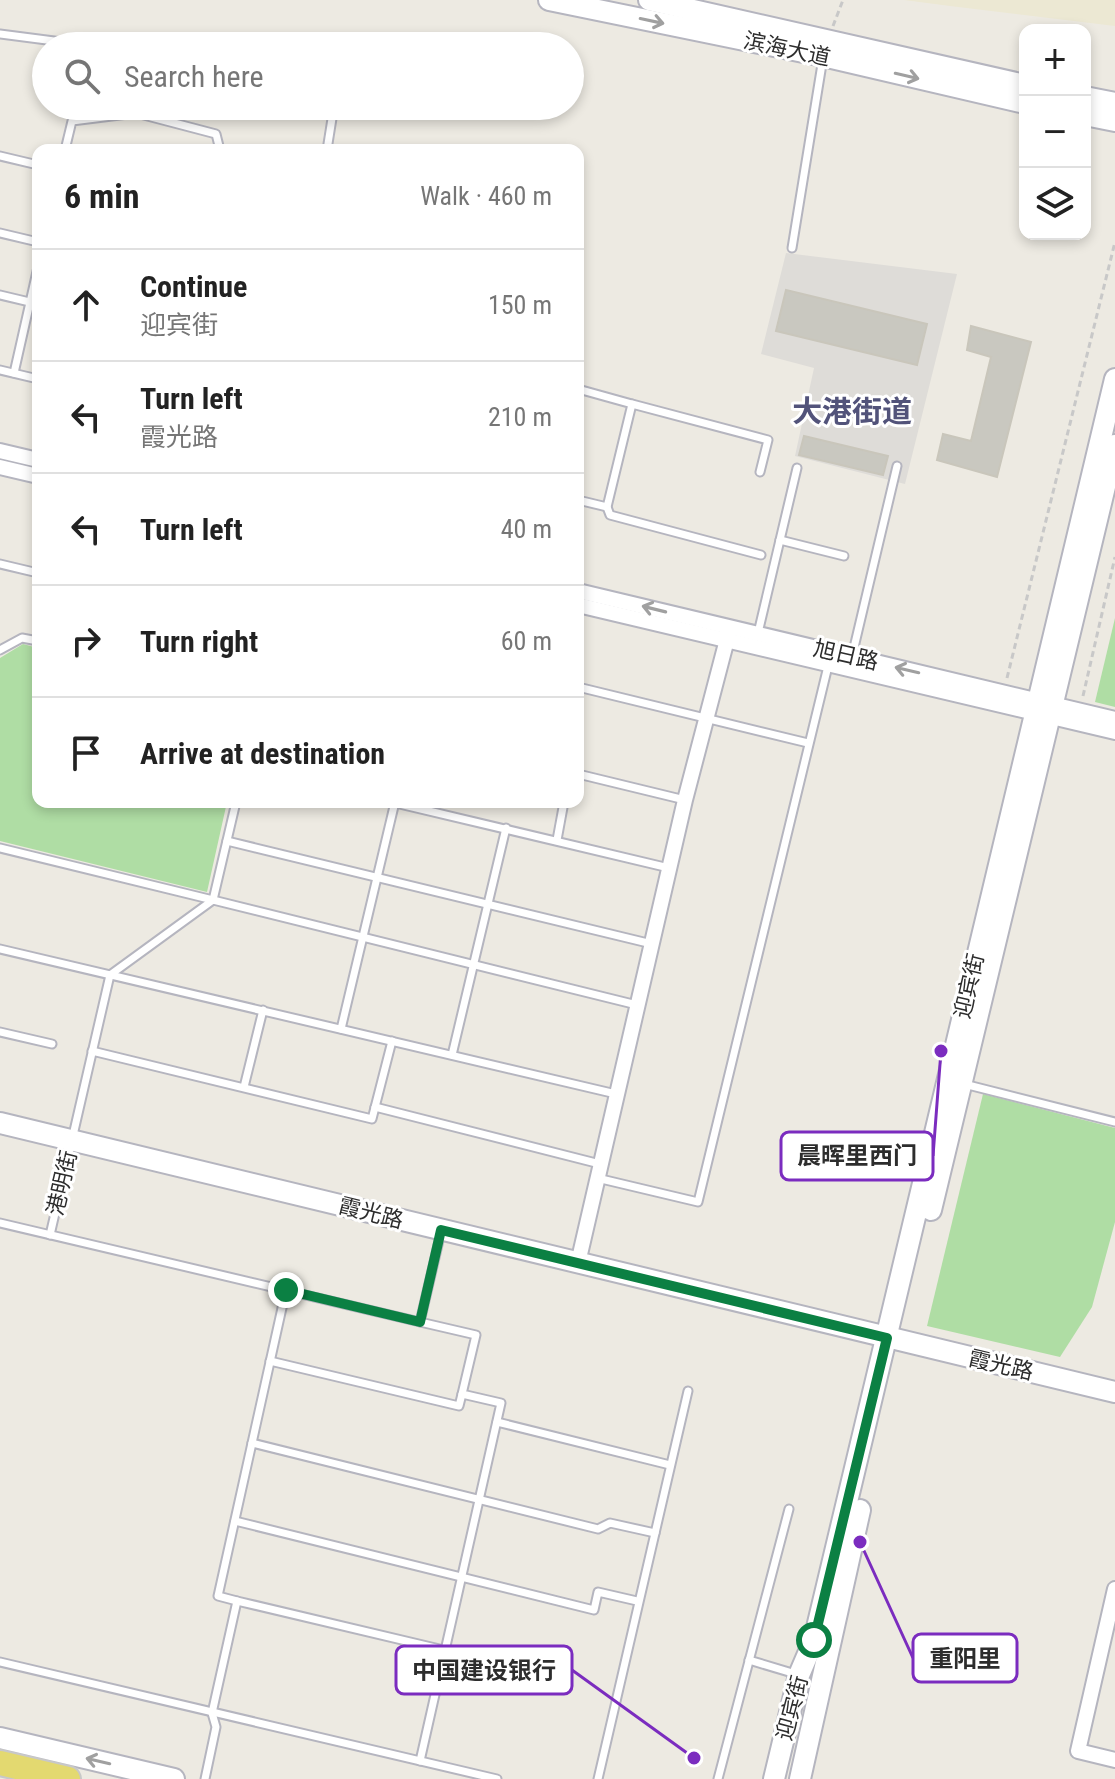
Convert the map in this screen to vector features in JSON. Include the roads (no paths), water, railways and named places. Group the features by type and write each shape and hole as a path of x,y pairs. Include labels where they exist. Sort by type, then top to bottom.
{"main road":[{"name":"滨海大道","path":"549,0 826,48"},
{"name":"滨海大道","path":"649,0 1019,101"},
{"path":"826,48 1019,84"},
{"path":"1091,98 1115,103"},
{"path":"1091,116 1115,121"},
{"name":"迎宾街","path":"774,1779 799,1675 814,1640 962,1083 1115,379"},
{"name":"迎宾街","path":"800,1779 824,1682 828,1646 894,1334 1043,708 1115,445"},
{"name":"霞光路","path":"0,1114 72,1137"},
{"name":"霞光路","path":"0,1123 72,1137 894,1334 1115,1392"},
{"name":"霞光路","path":"894,1334 1115,1380"},
{"path":"0,1738 174,1779"},
{"path":"0,1763 68,1779"}],"street":[{"path":"0,451 32,459"},
{"path":"0,467 32,475"},
{"name":"旭日路","path":"584,593 756,641 1043,708 1115,719"},
{"name":"旭日路","path":"584,606 729,634"},
{"path":"579,1259 685,800 729,634"},
{"name":"旭日路","path":"1043,708 1115,732"},
{"path":"1115,1589 1078,1751 1115,1760"}],"lane":[{"path":"0,34 32,38"},
{"path":"792,248 826,48"},
{"path":"66,144 72,121 80,120"},
{"path":"163,120 216,134 218,144"},
{"path":"328,144 332,120"},
{"path":"0,156 32,164"},
{"path":"0,233 32,241"},
{"path":"0,295 32,303"},
{"path":"14,373 32,310"},
{"path":"0,370 32,378"},
{"path":"584,391 768,440 760,472"},
{"path":"632,404 607,507 610,515 761,555"},
{"path":"850,663 897,466"},
{"path":"756,641 797,468"},
{"path":"584,501 607,507"},
{"path":"780,540 844,556"},
{"path":"0,564 32,572"},
{"path":"0,650 22,638 32,640"},
{"path":"375,1107 698,1202 830,658"},
{"path":"584,688 808,743"},
{"path":"584,775 685,800"},
{"path":"110,975 213,900 235,808"},
{"path":"341,1029 393,808"},
{"path":"420,808 669,868"},
{"path":"557,840 563,808"},
{"path":"452,1055 506,828"},
{"path":"227,841 652,944"},
{"path":"0,848 637,1005"},
{"path":"0,949 616,1094"},
{"name":"港明街","path":"50,1235 110,975"},
{"path":"244,1087 263,1010"},
{"path":"0,1032 52,1044"},
{"path":"92,1051 372,1119 392,1041"},
{"path":"962,1083 1115,1122"},
{"path":"0,1223 476,1335 459,1406 270,1361"},
{"path":"420,1322 442,1226"},
{"path":"286,1290 218,1596 444,1650"},
{"path":"598,1779 688,1391"},
{"path":"420,1761 501,1403 462,1394"},
{"path":"497,1422 670,1465"},
{"path":"252,1443 598,1529 610,1523 655,1533"},
{"path":"718,1779 789,1509"},
{"path":"235,1521 594,1610 598,1592 637,1601"},
{"path":"205,1779 216,1727 212,1713 237,1601"},
{"path":"749,1660 824,1682"},
{"path":"0,1662 497,1779"}],"place":[{"name":"晨晖里西门","path":"941,1051"},
{"name":"重阳里","path":"860,1542"},
{"name":"中国建设银行","path":"694,1758"}],"district":[{"name":"大港街道","path":"852,411"}]}
